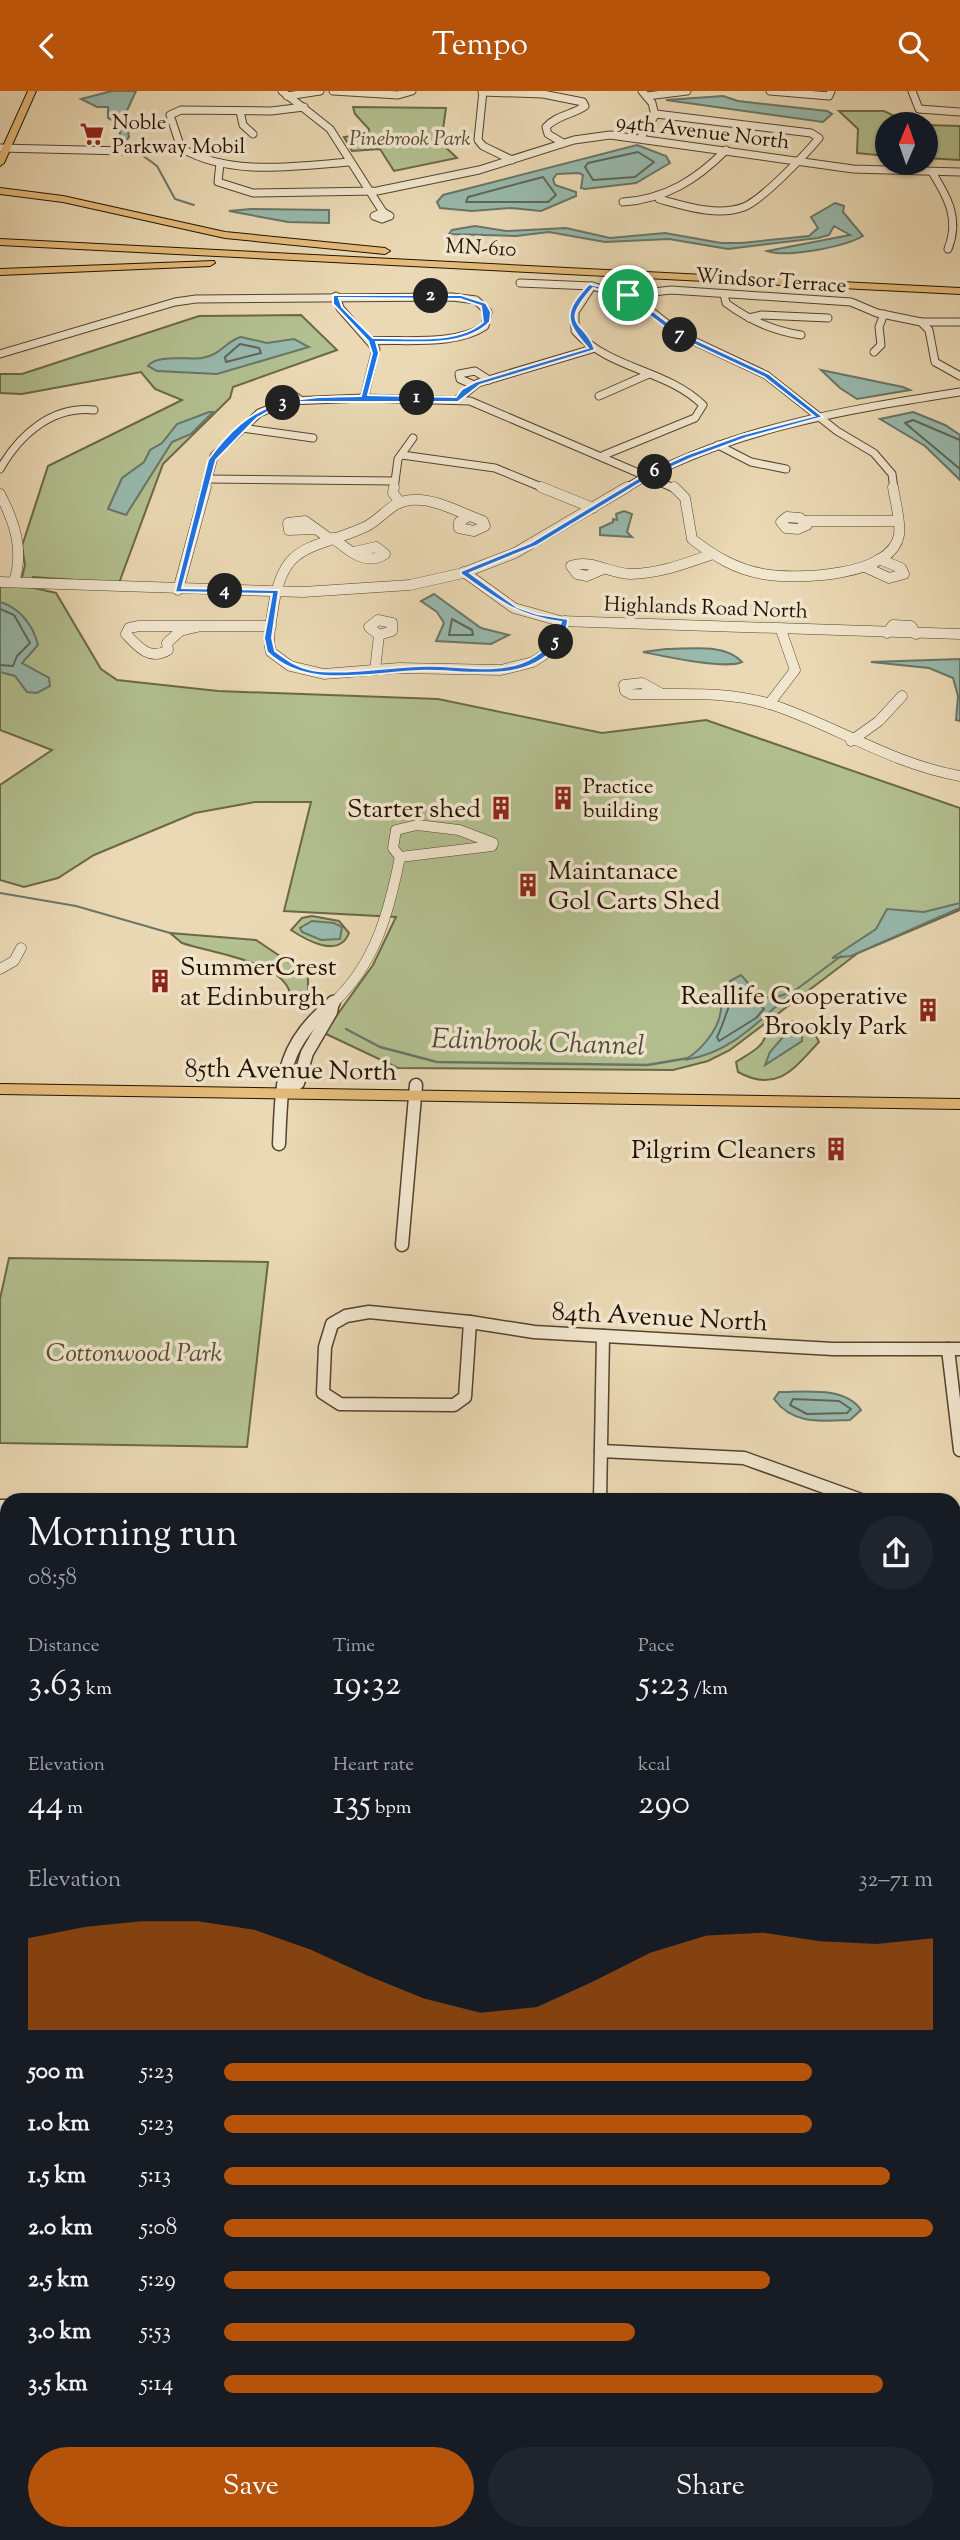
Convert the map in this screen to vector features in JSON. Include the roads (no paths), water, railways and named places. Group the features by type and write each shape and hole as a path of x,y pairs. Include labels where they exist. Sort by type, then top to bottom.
{"highway":[{"path":"0,191 63,199 225,235 399,253"},
{"path":"0,233 399,253"},
{"name":"MN-610","path":"0,242 960,291"},
{"name":"MN-610","path":"399,253 960,281"},
{"path":"0,272 270,261 496,267"}],"main road":[{"path":"0,139 22,91"},
{"path":"0,163 3,148 32,91"},
{"name":"85th Avenue North","path":"0,1078 283,1088 298,1083 416,1090 960,1106"},
{"name":"85th Avenue North","path":"0,1089 283,1088 960,1093"}],"street":[{"path":"284,93 320,91"},
{"path":"333,91 398,95 412,91"},
{"path":"641,137 654,124 656,114 645,94 687,91"},
{"path":"770,91 820,98 829,96 831,91"},
{"path":"912,91 915,106 922,110 960,112"},
{"path":"512,160 478,141 483,92 543,94 583,102 586,106 582,110 559,116 546,127 548,134 563,143"},
{"path":"284,93 330,129 383,212"},
{"path":"304,107 240,111 181,110 170,114 183,151 195,157 220,163 350,162"},
{"path":"240,111 243,125 253,134"},
{"path":"623,202 659,199 704,211 738,209 749,204 800,161 818,139 818,136 699,117 656,114"},
{"name":"94th Avenue North","path":"220,163 216,178 218,182 248,192 368,192 512,160 563,143 601,136 641,137 875,170"},
{"path":"3,148 126,151"},
{"path":"659,199 678,190 726,150"},
{"name":"94th Avenue North","path":"938,172 960,172"},
{"path":"934,175 952,201 957,231 948,249"},
{"path":"177,590 214,456 259,413 280,403 299,399 458,399 487,406 649,475 680,492 686,503 688,531 699,546 710,555 747,570 789,577 831,575 865,567 879,559 896,543 898,521 893,482 887,467 873,453 819,417 766,375 681,335 628,295 592,286 520,283"},
{"path":"592,286 575,304 572,317 579,336 592,349 696,396 703,405 702,411 688,421 604,455"},
{"name":"Windsor Terrace","path":"628,295 671,289 845,300 884,314 922,322 960,322"},
{"path":"724,294 726,303 749,318 787,334 801,335"},
{"path":"336,296 337,304 371,341 376,353 364,398"},
{"path":"0,354 185,300 336,296 461,297 483,305 488,312 485,326 467,335 371,341"},
{"path":"874,352 881,345 879,327 884,314"},
{"path":"749,318 762,315 828,318"},
{"path":"922,322 929,330 933,358 944,368 960,376"},
{"path":"458,399 474,385 592,349"},
{"path":"944,368 960,362"},
{"path":"474,385 460,379 459,374 475,371 489,380"},
{"path":"599,396 649,374"},
{"path":"0,582 276,592 366,590 464,572 520,551 649,475 718,445 819,417 960,392"},
{"path":"0,469 12,451 43,421 73,410 94,410"},
{"path":"243,428 313,438"},
{"path":"399,501 393,493 398,459 407,443 414,438"},
{"path":"718,445 751,462 786,469"},
{"path":"402,455 448,459 495,468 593,508"},
{"path":"207,478 394,481"},
{"path":"0,494 16,526 19,566 14,582"},
{"path":"467,517 431,502 414,499 399,501 370,525 300,551 286,562 279,573 268,638 271,652 292,668 329,674 423,668 482,671 511,669 545,655 556,641 565,621"},
{"path":"806,521 898,521"},
{"path":"315,529 354,552"},
{"path":"601,570 632,574 659,572 710,555"},
{"path":"865,567 887,578 899,578 904,574 901,568 879,559"},
{"name":"Highlands Road North","path":"464,572 514,608 535,616 565,621 715,623 781,629 831,627 887,633 893,625 901,624 913,628 916,634 960,634"},
{"path":"197,627 174,634 167,643 168,650 156,656 145,653 126,633 129,628 139,626 271,626"},
{"path":"769,704 795,670 781,629"},
{"path":"375,670 379,635"},
{"path":"662,694 715,694 769,704 851,741 932,770 960,776"},
{"path":"851,741 879,721 902,696"},
{"path":"279,1144 283,1088 292,1051 306,1025 321,1009 333,1002 362,968 380,939 391,904 400,857 393,848 396,830 406,825 426,824 491,842 492,846 400,857"},
{"path":"470,848 475,841 474,837"},
{"path":"0,969 14,961 21,948"},
{"path":"298,1083 307,1053 331,1012 333,1002"},
{"path":"292,1051 307,1053"},
{"path":"402,1245 416,1090"},
{"name":"84th Avenue North","path":"470,1320 466,1392 460,1402 446,1406 332,1402 323,1393 329,1329 338,1319 359,1314 470,1320 517,1330 603,1336 845,1349 954,1349"},
{"path":"600,1493 603,1336"},
{"path":"954,1349 960,1450"},
{"path":"601,1451 744,1458 842,1493"}],"water":[{"path":"112,91 136,91 125,115 129,137 126,141 120,138 120,125 108,118 108,107 97,107 81,99"},
{"path":"723,96 738,101 827,111 832,114 823,122 666,100"},
{"path":"637,145 666,156 670,163 636,183 585,189 581,188 583,175 557,174 553,179 555,185 576,192 576,196 541,211 511,208 472,211 440,208 437,202 443,195"},
{"path":"835,203 844,206 843,212 863,236 843,244 801,252 767,251 850,235 834,226 829,235 818,238 728,249 669,239 605,242 549,232 516,236 449,234 452,230 475,226 506,231 566,228 610,238 665,233 721,243 741,243 809,236 818,228 811,217"},
{"path":"329,210 329,223 288,222 229,211"},
{"path":"241,337 267,343 294,339 309,347 217,374 157,371 148,366 158,360 209,356"},
{"path":"821,370 903,387 910,390 857,399"},
{"path":"213,412 191,434 172,442 126,515 108,509 122,478 144,462 150,450 162,443 177,424"},
{"path":"913,412 945,425 960,435 960,480 925,446 880,419"},
{"path":"624,511 632,514 627,532 632,537 600,535 600,528 613,522 613,519 617,520 616,514"},
{"path":"434,594 481,628 509,635 491,644 436,641 444,623 437,612 421,601"},
{"path":"0,602 19,613 36,638 38,645 22,663 49,678 50,686 37,693 27,692 15,676 0,672"},
{"path":"666,649 717,650 735,656 742,662 708,663 643,652"},
{"path":"960,659 960,721 956,720 958,696 953,678 929,668 871,662"},
{"path":"960,903 960,908 851,956 832,958 876,929 887,909 924,912"},
{"path":"312,921 334,923 342,927 340,939 321,940 302,932 300,928"},
{"path":"741,975 760,997 777,997 794,991 731,1043 702,1056 685,1060 711,1035 719,1018 721,1000 729,990 730,981"},
{"path":"795,1031 802,1033 802,1041 765,1065 770,1052 783,1037 780,1034"},
{"path":"812,1391 835,1394 854,1402 861,1410 850,1420 808,1420 782,1407 774,1399 779,1392"}],"waterway":[{"path":"138,152 157,166 175,199 194,205"},
{"name":"Edinbrook Channel","path":"0,893 76,906 170,933"},
{"name":"Edinbrook Channel","path":"793,992 841,956"},
{"name":"Edinbrook Channel","path":"299,997 299,1002"},
{"name":"Edinbrook Channel","path":"299,1002 303,1007"},
{"name":"Edinbrook Channel","path":"346,1029 380,1047 437,1062 647,1065 689,1058"}],"place":[{"name":"Noble Parkway Mobil","path":"92,134"},
{"name":"Practice building","path":"563,798"},
{"name":"Starter shed","path":"501,808"},
{"name":"Maintanace Gol Carts Shed","path":"528,885"},
{"name":"SummerCrest at Edinburgh","path":"160,981"},
{"name":"Reallife Cooperative Brookly Park","path":"928,1010"},
{"name":"Pilgrim Cleaners","path":"836,1149"}],"park label":[{"name":"Pinebrook Park","path":"410,138"},
{"name":"Cottonwood Park","path":"134,1352"}]}
